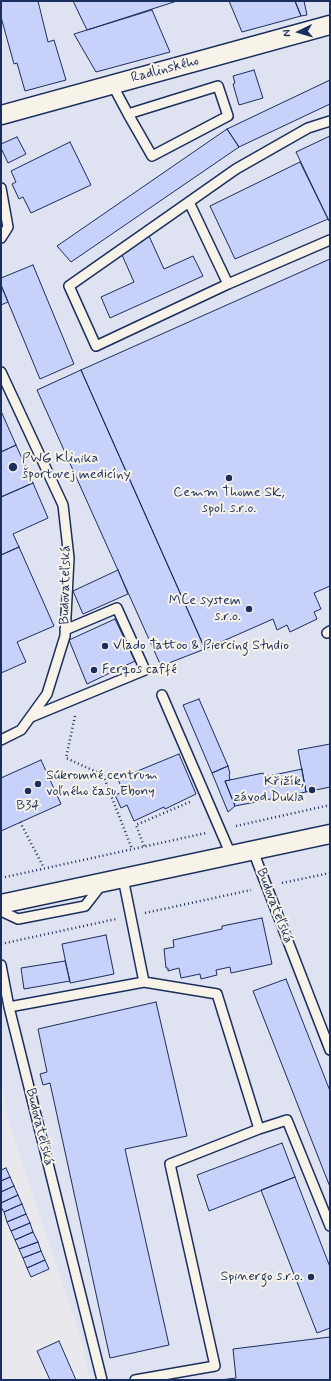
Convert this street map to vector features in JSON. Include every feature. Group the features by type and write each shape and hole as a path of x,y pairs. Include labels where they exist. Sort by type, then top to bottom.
{"street":[{"name":"Radlinského","path":"1,115 330,25"},
{"name":"Budovateľská","path":"1,904 330,834"}],"lane":[{"path":"112,84 128,114 152,156 228,116 218,86 128,114"},
{"path":"330,121 308,128 243,165 69,286 96,346 228,284 330,240"},
{"path":"1,188 8,227 1,238"},
{"path":"188,202 228,284"},
{"name":"Budovateľská","path":"1,372 63,505 69,558 65,636 47,694 21,730 1,740"},
{"path":"30,717 145,670 117,608 65,630"},
{"path":"162,695 231,855"},
{"name":"Budovateľská","path":"253,850 330,1050"},
{"path":"123,878 144,982"},
{"path":"1,911 18,919 85,906 104,882"},
{"name":"Budovateľská","path":"1,965 9,1007 102,1380"},
{"path":"9,1007 144,982 218,994 259,1129"},
{"path":"135,1380 215,1366 170,1164 286,1120 330,1226"}],"path":[{"path":"80,696 66,758 103,775 132,849"},
{"path":"144,846 136,825 195,800"},
{"path":"1,878 330,805"},
{"path":"20,822 44,868"},
{"path":"1,944 330,872"}],"shaded area":[{"path":"1,1 330,1 330,1380 90,1380 79,1332 7,1116 1,1079"}],"building":[{"path":"1,1 38,1 48,42 54,40 66,80 25,91 17,63 14,64 1,17"},
{"path":"73,1 177,1 87,30"},
{"path":"229,1 295,1 301,16 242,32"},
{"path":"295,1 304,1 307,15 301,16"},
{"path":"152,10 170,52 96,72 74,34"},
{"path":"254,70 263,98 239,105 233,84 235,83 233,76"},
{"path":"330,80 330,104 239,147 227,129"},
{"path":"227,129 239,147 71,262 57,246"},
{"path":"330,136 330,221 329,221 296,152"},
{"path":"17,137 26,154 8,163 1,148 1,144"},
{"path":"70,142 91,185 31,213 23,197 19,199 12,184 16,182 11,171"},
{"path":"300,162 328,219 235,259 210,206"},
{"path":"149,236 164,269 193,256 203,276 110,318 101,297 134,282 122,255"},
{"name":"Cemm Thome SK, spol. s.r.o.","path":"330,259 330,586 314,593 321,609 314,612 317,619 290,632 287,625 277,630 273,619 205,649 81,370"},
{"path":"33,265 74,364 40,379 1,285 1,278"},
{"path":"1,285 8,302 1,305"},
{"path":"81,370 205,649 161,666 37,390"},
{"path":"1,411 16,445 1,452"},
{"name":"PWG Klinika športovej medicíny","path":"16,445 33,483 1,497 1,452"},
{"path":"33,483 48,518 13,534 19,547 1,555 1,497"},
{"path":"19,547 54,626 17,642 26,662 1,673 1,555"},
{"path":"118,570 128,594 83,614 73,591"},
{"path":"115,619 135,661 87,684 69,640"},
{"path":"199,699 228,766 212,773 183,705"},
{"path":"330,744 330,787 306,792 298,750"},
{"path":"179,754 196,794 165,809 164,807 134,821 127,805 121,808 115,795 123,792 118,779"},
{"name":"B34","path":"41,760 61,804 1,831 1,778"},
{"path":"228,766 230,780 225,781 235,806 228,812 212,773"},
{"path":"302,769 306,792 235,806 225,781 263,773 264,777"},
{"path":"262,918 272,964 231,973 230,967 216,970 217,975 201,979 200,974 181,978 179,968 168,971 168,968 166,968 164,949 174,947 173,940 222,929 222,926"},
{"path":"106,935 114,974 70,983 62,944"},
{"path":"65,961 70,981 24,989 21,968"},
{"path":"286,979 330,1091 330,1187 253,991"},
{"path":"156,1002 187,1136 125,1149 169,1345 110,1358 50,1083 43,1085 40,1074 47,1072 38,1029"},
{"path":"282,1143 295,1177 209,1211 197,1175"},
{"path":"6,1168 10,1177 1,1181 1,1170"},
{"path":"10,1177 14,1186 1,1192 1,1181"},
{"path":"295,1177 330,1267 330,1328 317,1333 261,1190"},
{"path":"14,1186 18,1195 1,1203 1,1192"},
{"path":"18,1195 22,1204 4,1212 1,1207 1,1203"},
{"path":"22,1204 26,1214 7,1222 4,1212"},
{"path":"26,1214 30,1223 11,1231 7,1222"},
{"path":"30,1223 33,1232 15,1240 11,1231"},
{"path":"33,1232 38,1242 19,1249 15,1240"},
{"path":"38,1242 41,1251 23,1258 19,1249"},
{"path":"41,1251 45,1260 27,1268 23,1258"},
{"path":"45,1260 49,1269 31,1277 27,1268"},
{"path":"330,1337 330,1380 220,1380 236,1378 233,1349"},
{"path":"59,1341 76,1380 50,1380 37,1351"}],"place":[{"name":"PWG Klinika športovej medicíny","path":"13,467"},
{"name":"Cemm Thome SK, spol. s.r.o.","path":"229,478"},
{"name":"MCe system s.r.o.","path":"249,609"},
{"name":"Vlado Tattoo & Piercing Studio","path":"105,646"},
{"name":"Ferqos caffé","path":"94,670"},
{"name":"Súkromné centrum voľného času Ebony","path":"38,784"},
{"name":"Křižík, závod Dukla","path":"312,790"},
{"name":"B34","path":"28,791"},
{"name":"Spinergo s.r.o.","path":"311,1277"}]}
